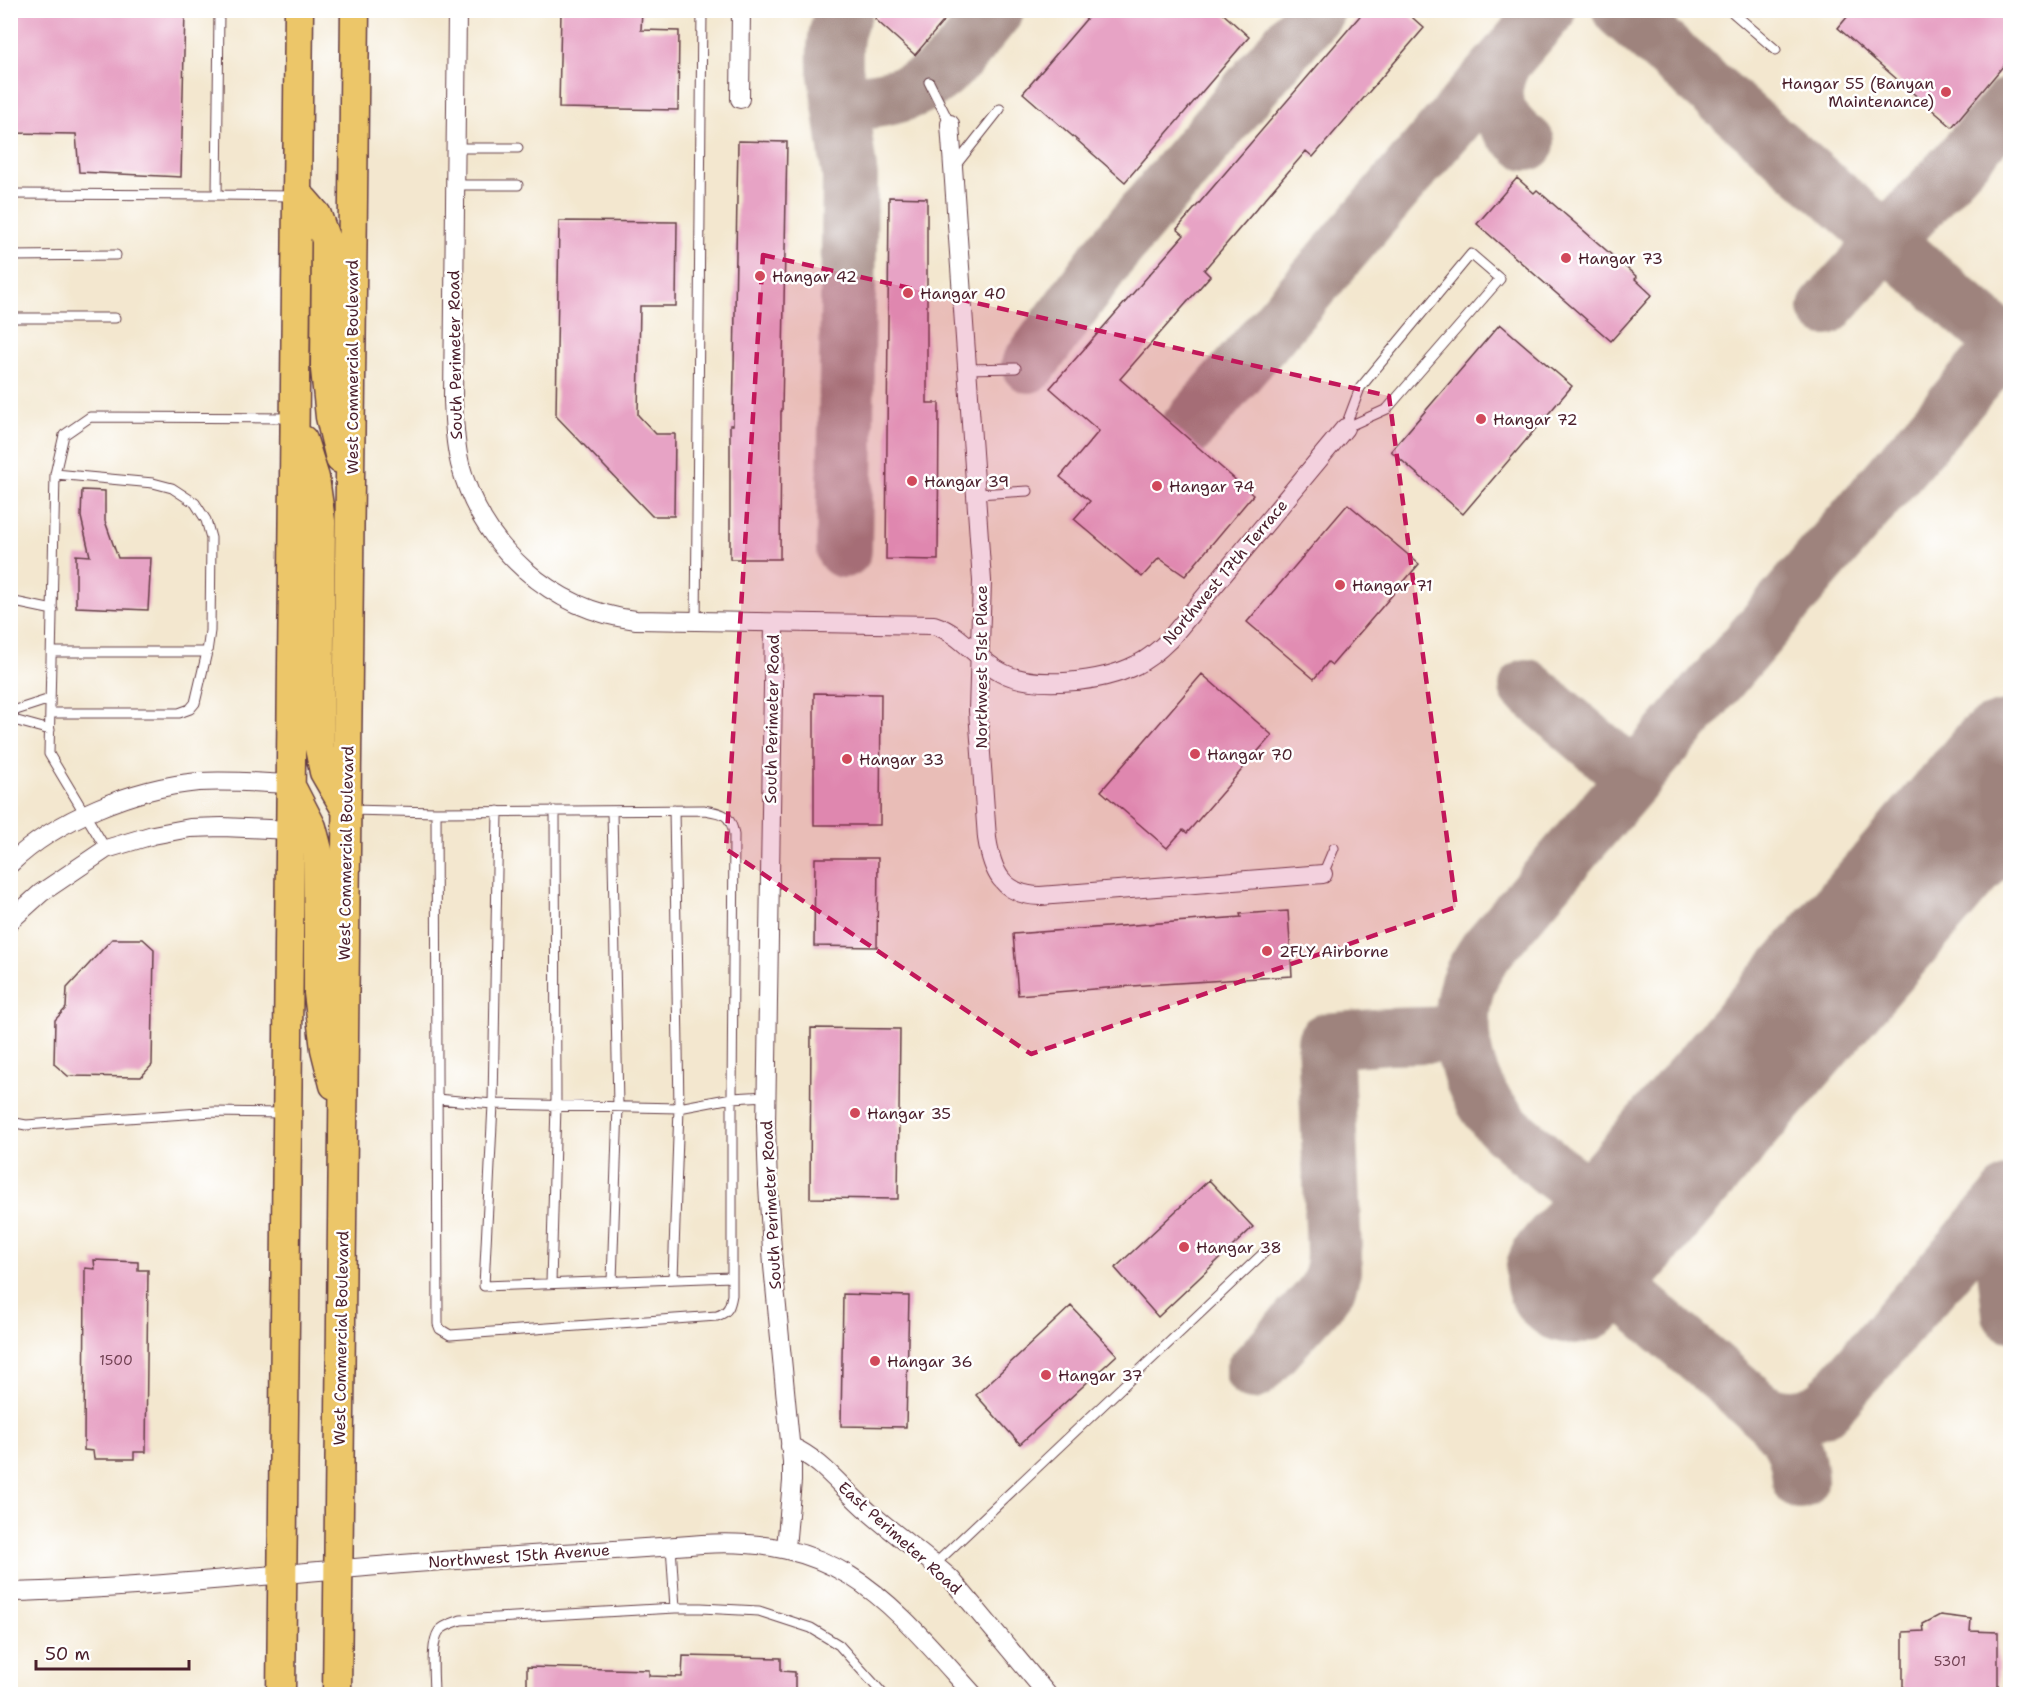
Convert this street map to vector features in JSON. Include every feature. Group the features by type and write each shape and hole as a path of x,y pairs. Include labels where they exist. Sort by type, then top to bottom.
{"highway":[{"path":"281,1695 299,10"},
{"name":"West Commercial Boulevard","path":"337,1695 355,10"},
{"path":"297,196 304,200 316,215 326,240 325,369 330,417 351,505"},
{"path":"295,418 315,478 321,521 319,748 324,772 346,810"},
{"path":"291,784 312,827 318,850 319,1006 325,1049 344,1121"}],"street":[{"name":"South Perimeter Road","path":"458,10 453,417 460,463 477,510 506,553 530,575 559,594 593,610 623,619 774,622 766,1096 769,1206 792,1481 786,1548"},
{"path":"740,99 741,10"},
{"name":"Northwest 51st Place","path":"950,124 982,581 978,711 988,845 997,874 1010,889 1019,893 1040,896 1323,873"},
{"name":"Northwest 17th Terrace","path":"774,622 934,625 960,638 995,669 1013,677 1050,683 1111,674 1147,659 1179,629 1345,428"},
{"path":"10,864 56,831 85,814 135,795 185,784 218,781 291,784"},
{"path":"10,921 41,893 106,849 153,835 190,828 222,826 290,830"},
{"name":"East Perimeter Road","path":"790,1446 815,1460 868,1511 935,1564 963,1593 1047,1695"},
{"name":"Northwest 15th Avenue","path":"10,1592 65,1590 671,1546 744,1543 786,1548 825,1562 862,1583 912,1627 974,1695"}],"lane":[{"path":"218,195 219,10"},
{"path":"696,622 702,10"},
{"path":"1730,10 1776,50"},
{"path":"929,82 950,124"},
{"path":"953,168 1000,109"},
{"path":"456,148 518,148"},
{"path":"455,185 518,185"},
{"path":"10,194 297,196"},
{"path":"1471,254 1500,279 1387,409 1345,428 1360,388 1471,254"},
{"path":"10,256 116,255"},
{"path":"10,318 115,318"},
{"path":"967,369 1016,368"},
{"path":"106,849 49,754 55,474 64,435 90,417 295,418"},
{"path":"50,713 179,713 190,709 195,703 210,631 211,538 206,520 195,503 172,488 153,483 55,474"},
{"path":"976,494 1028,491"},
{"path":"10,601 52,610"},
{"path":"51,652 207,652"},
{"path":"10,712 50,699"},
{"path":"10,719 50,730"},
{"path":"346,810 498,812 674,810 717,812 727,816 732,824 734,835 732,1276 730,1306 726,1313 717,1316 450,1335 444,1332 438,1324 436,812"},
{"path":"673,1279 679,1108 674,810"},
{"path":"551,1283 556,1105 555,811"},
{"path":"612,811 618,1106 612,1281"},
{"path":"498,812 493,1104 484,1286 732,1276"},
{"path":"1323,873 1334,848"},
{"path":"437,1098 493,1104 679,1108 732,1098 766,1096"},
{"path":"10,1122 26,1125 214,1112 288,1113"},
{"path":"935,1564 1271,1246"},
{"path":"671,1546 675,1608"},
{"path":"434,1695 434,1641 439,1631 447,1624 461,1620 675,1608 759,1611 811,1628 839,1645 883,1695"}],"highlighted area":[{"path":"763,255 1389,396 1456,907 1031,1054 726,849"}],"building":[{"path":"10,10 185,10 181,177 79,172 76,134 10,133"},
{"path":"561,10 642,10 641,30 679,31 678,110 559,108"},
{"path":"882,10 953,10 915,55 875,19"},
{"path":"1094,10 1219,10 1249,37 1125,182 1023,93"},
{"path":"1365,10 1404,10 1424,28 1313,157 1306,151 1204,270 1210,276 1120,379 1253,495 1185,576 1159,558 1142,577 1074,519 1090,501 1060,477 1099,431 1050,388 1184,235 1177,229"},
{"name":"Hangar 55 (Banyan Maintenance)","path":"1853,10 2010,10 2010,58 1952,127 1838,28"},
{"name":"Hangar 42","path":"738,141 787,142 780,559 730,559 730,425 733,425"},
{"name":"Hangar 73","path":"1517,178 1534,193 1537,190 1637,277 1635,279 1652,295 1611,341 1477,224"},
{"path":"889,197 927,198 927,403 939,403 938,560 886,559"},
{"path":"559,221 677,222 676,306 640,306 638,415 656,434 675,434 674,516 652,516 556,416"},
{"name":"Hangar 72","path":"1500,324 1572,386 1463,514 1391,451"},
{"path":"82,490 105,491 105,521 118,558 151,558 148,610 76,607 76,555 90,556 81,517"},
{"name":"Hangar 71","path":"1348,504 1419,564 1332,665 1328,662 1314,679 1247,622"},
{"name":"Hangar 70","path":"1202,674 1272,735 1187,833 1183,830 1167,848 1101,791"},
{"name":"Hangar 33","path":"814,693 881,694 880,825 814,825"},
{"path":"815,858 878,858 877,947 814,946"},
{"path":"1288,911 1292,976 1018,995 1013,934 1241,917 1240,914"},
{"path":"112,939 143,939 154,949 152,1065 141,1077 68,1076 54,1064 55,1020 66,1008 67,988"},
{"name":"Hangar 35","path":"811,1028 900,1029 898,1199 810,1198"},
{"name":"Hangar 38","path":"1209,1180 1253,1227 1158,1317 1115,1268"},
{"path":"94,1260 138,1262 138,1270 148,1270 146,1452 134,1452 134,1459 94,1459 93,1451 84,1450 85,1268 95,1269"},
{"name":"Hangar 36","path":"843,1294 909,1296 906,1427 841,1426"},
{"name":"Hangar 37","path":"1071,1306 1117,1355 1020,1444 976,1395"},
{"path":"1940,1615 1971,1619 1970,1631 1998,1632 1998,1693 1928,1695 1903,1690 1903,1632 1924,1631 1923,1624"},
{"path":"683,1656 781,1658 781,1671 795,1672 795,1695 527,1695 527,1667 649,1670 649,1676 682,1677"}],"taxiway":[{"path":"844,550 850,177 835,68 835,53 837,31 845,10"},
{"path":"840,104 897,95 929,81 957,57 996,10"},
{"path":"1029,365 1106,259 1317,10"},
{"path":"1183,434 1548,10"},
{"path":"1620,10 2010,348"},
{"path":"1503,63 1495,88 1497,108 1508,126 1527,143"},
{"path":"1826,308 2010,105"},
{"path":"1666,1169 1615,1189 1588,1190 1563,1178 1507,1130 1481,1096 1466,1060 1462,1021 1463,1002 1468,983 1486,951 2010,339"},
{"path":"1527,687 1633,777"},
{"path":"1253,1372 1317,1302 1328,1287 1333,1271 1325,1041 1461,1034"},
{"path":"1586,1260 1760,1409 1786,1417 1802,1416 1827,1406 2010,1194"},
{"path":"2010,1197 2006,1210 2003,1239 2010,1314"},
{"path":"1760,1409 1784,1432 1794,1448 1800,1481"}],"runway":[{"path":"1573,1276 2010,769"}],"place":[{"name":"Hangar 55 (Banyan Maintenance)","path":"1946,92"},
{"name":"Hangar 73","path":"1566,258"},
{"name":"Hangar 42","path":"760,276"},
{"name":"Hangar 40","path":"908,293"},
{"name":"Hangar 72","path":"1481,419"},
{"name":"Hangar 39","path":"912,481"},
{"name":"Hangar 74","path":"1157,486"},
{"name":"Hangar 71","path":"1340,585"},
{"name":"Hangar 70","path":"1195,754"},
{"name":"Hangar 33","path":"847,759"},
{"name":"2FLY Airborne","path":"1267,951"},
{"name":"Hangar 35","path":"855,1113"},
{"name":"Hangar 38","path":"1184,1247"},
{"name":"Hangar 36","path":"875,1361"},
{"name":"Hangar 37","path":"1046,1375"}]}
